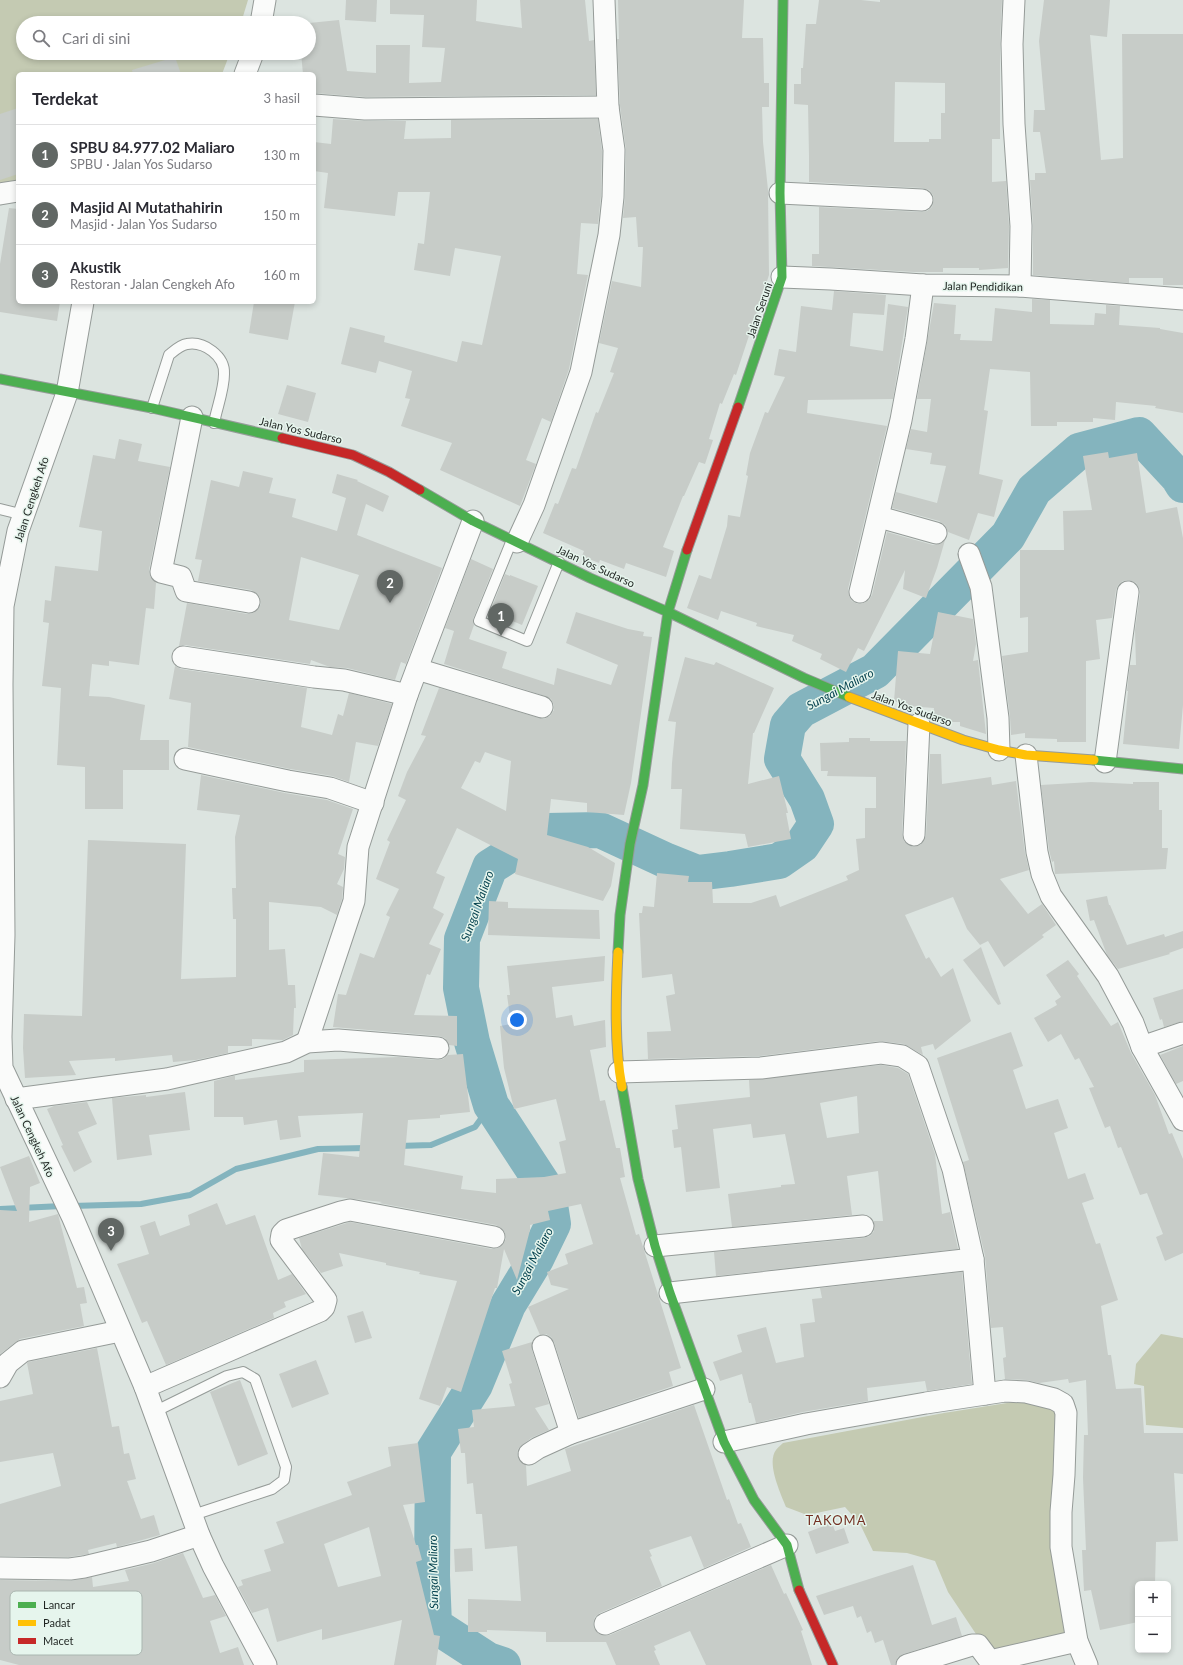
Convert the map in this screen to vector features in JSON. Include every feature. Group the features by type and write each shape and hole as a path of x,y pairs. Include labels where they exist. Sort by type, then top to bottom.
{"street":[{"path":"262,16 265,0"},
{"path":"515,541 534,505 582,372 609,235 613,197 614,150 608,107 604,0"},
{"name":"Jalan Seruni","path":"783,0 780,193 782,277 732,426 689,545 668,612 642,785 630,844 620,915 617,970 619,1072 638,1179 655,1246 670,1293 695,1358 704,1389 724,1442 754,1500 787,1545"},
{"path":"1014,0 1012,44 1014,124 1021,226 1020,286"},
{"path":"246,72 250,60"},
{"path":"316,105 365,108 608,107"},
{"path":"0,194 16,191"},
{"path":"780,193 922,200"},
{"name":"Jalan Pendidikan","path":"782,277 832,279 922,286 1020,286 1183,299"},
{"path":"860,592 901,420 916,339 922,286"},
{"name":"Jalan Cengkeh Afo","path":"83,304 67,393 18,531 3,606 1,780 4,935 1,1068 72,1216 145,1387 193,1515 199,1535 213,1566 266,1665"},
{"name":"Jalan Yos Sudarso","path":"0,379 152,408 352,455 389,472 473,521 559,562 668,612 804,678 919,724 999,750 1026,755 1105,762 1151,768 1183,769"},
{"path":"192,417 161,572 254,598"},
{"path":"878,517 936,533"},
{"path":"307,1042 354,902 358,847 407,695 473,521"},
{"path":"969,554 981,587 998,718 999,750"},
{"path":"1105,762 1128,592"},
{"path":"183,657 314,677 344,680 407,695"},
{"path":"417,668 542,707"},
{"path":"914,835 919,724"},
{"path":"1026,755 1037,852 1042,874 1051,896 1108,976 1124,1004 1142,1047 1183,1120"},
{"path":"185,759 288,781 330,788 372,804"},
{"path":"1142,1047 1183,1034"},
{"path":"16,1099 167,1078 286,1052 307,1042 338,1040 438,1048"},
{"path":"619,1072 761,1068 881,1053 902,1056 918,1066 953,1169 973,1259 985,1394"},
{"path":"145,1387 320,1311 324,1307 326,1300 281,1240 282,1234 286,1230 295,1226 350,1210 362,1211 494,1237"},
{"path":"655,1246 863,1226"},
{"path":"670,1293 973,1259"},
{"path":"0,1377 8,1363 14,1356 22,1351 120,1331"},
{"path":"543,1346 571,1433"},
{"path":"529,1454 538,1448 571,1433 704,1389"},
{"path":"724,1442 806,1424 985,1394 1017,1391 1054,1399 1063,1404 1066,1413 1061,1512 1062,1547 1077,1641 1087,1665"},
{"path":"0,1568 84,1568 151,1551 199,1535"},
{"path":"605,1624 787,1545 797,1586 833,1665"},
{"path":"906,1665 972,1645 978,1645 990,1661 1077,1641"}],"lane":[{"path":"152,408 168,355 187,344 198,345 208,348 218,356 223,364 224,373 214,423"},
{"path":"0,509 24,515"},
{"path":"515,541 479,621 527,641 559,562"},
{"path":"154,1412 227,1376 243,1372 255,1379 286,1467 284,1480 272,1489 193,1515"}],"green space":[{"path":"0,0 248,0 243,16 16,16 16,60 227,60 223,72 16,72 16,184 0,188"},
{"path":"1161,1334 1183,1338 1183,1428 1146,1425 1144,1386 1134,1384 1136,1364"},
{"path":"1038,1398 1060,1404 1067,1525 1081,1641 990,1655 948,1592 935,1561 907,1553 873,1551 860,1524 845,1507 807,1515 786,1507 775,1478 773,1470 773,1456 783,1443 944,1413"}],"building":[{"path":"346,0 377,0 376,22 345,20"},
{"path":"390,0 477,0 476,21 522,28 520,0 585,0 589,41 594,40 596,95 365,97 316,93 316,72 303,72 302,60 316,60 316,22 339,20 347,71 376,73 376,45 410,45 409,83 441,82 445,48 422,47 424,15 390,14"},
{"path":"618,0 744,0 742,38 763,38 764,83 769,83 769,107 762,107 763,142 768,190 769,275 736,375 734,374 722,404 720,403 709,439 713,440 705,464 699,462 683,496 663,547 674,551 666,577 626,563 624,569 600,560 599,563 582,556 584,551 543,533 555,503 558,504 572,468 576,469 596,412 598,413 614,373 610,372 618,348 599,343 612,281 641,287 643,247 638,247 636,217 623,218 626,150 620,106 617,39 619,39"},
{"path":"819,0 861,0 880,2 880,0 1002,0 1000,44 1000,139 992,139 992,182 1006,181 1009,226 1008,268 979,270 979,268 943,268 943,272 914,272 812,266 812,254 819,254 819,207 921,212 927,211 932,207 934,200 933,195 929,190 923,188 809,182 808,105 794,104 794,84 801,84 801,68 803,68 806,24 816,24","holes":["895,82 945,83 945,113 941,113 941,139 929,139 929,142 894,142"]},
{"path":"1044,0 1110,0 1107,37 1090,35 1101,160 1123,158 1122,34 1183,34 1183,285 1163,285 1163,278 1129,278 1129,283 1033,275 1033,226 1030,180 1035,180 1035,173 1046,173 1040,132 1033,132 1034,110 1045,110 1039,41"},
{"path":"165,60 176,60 180,72 132,72 132,70"},
{"path":"16,109 16,175 0,180 0,114"},
{"path":"333,119 406,121 404,139 451,138 451,120 598,119 602,151 601,196 598,224 581,223 577,274 588,275 569,369 551,422 542,418 526,460 536,464 520,506 440,470 452,443 401,426 410,399 405,398 412,371 379,361 376,373 341,364 350,327 385,336 384,342 457,362 462,341 482,345 501,256 455,248 450,276 414,270 418,243 424,244 430,192 398,192 395,216 324,208 328,173 316,171 316,142 331,144"},
{"path":"9,208 16,209 16,304 60,304 57,321 0,312 0,264"},
{"path":"834,291 886,295 884,315 853,313 850,346 883,351 888,304 908,307 893,399 808,400 807,413 887,426 848,589 849,596 852,601 858,604 864,603 869,600 872,595 887,532 933,545 939,544 945,540 926,598 903,589 905,570 864,651 858,648 846,672 820,659 822,654 792,641 794,635 756,626 757,623 721,611 718,620 687,608 699,575 711,579 727,526 728,515 740,517 748,476 746,475 750,453 765,412 768,413 785,377 774,375 779,349 796,352 801,306 832,310"},
{"path":"1032,299 1050,300 1050,324 1094,325 1095,313 1106,314 1106,305 1120,306 1119,325 1160,328 1183,333 1183,413 1155,408 1156,406 1116,402 1115,420 1093,418 1093,422 1057,422 1057,426 1031,426 1030,372 990,369 984,410 988,411 979,474 1003,480 994,517 978,513 969,540 948,532 945,525 939,521 892,508 896,492 937,503 946,466 930,464 932,453 906,449 911,429 927,432 931,399 917,399 934,303 956,305 954,334 961,334 960,340 992,341 995,308 1032,312"},
{"path":"254,304 295,304 288,340 249,333"},
{"path":"287,385 316,393 308,422 278,414"},
{"path":"119,439 142,444 138,461 170,467 149,570 150,576 156,583 154,609 146,608 139,665 109,661 109,666 92,664 89,696 109,697 145,705 140,740 169,740 169,770 123,770 123,809 85,809 85,767 57,765 61,688 42,686 49,623 43,622 45,600 51,601 55,566 98,571 102,531 79,527 93,455 115,459"},
{"path":"1108,452 1109,458 1137,453 1146,513 1177,507 1183,538 1183,705 1179,749 1123,744 1130,665 1136,665 1135,630 1140,594 1136,583 1129,580 1123,581 1118,585 1112,618 1096,620 1100,659 1086,661 1086,742 1057,742 1057,739 1025,738 1025,733 1011,735 1002,656 1028,652 1028,617 1020,618 1020,550 1064,550 1063,511 1092,510 1083,456"},
{"path":"243,471 273,478 269,493 296,499 292,517 337,531 346,498 332,493 337,474 358,480 357,481 389,496 383,512 366,504 357,535 442,568 406,664 401,662 395,680 347,668 330,667 311,660 310,664 185,645 179,646 187,603 247,614 253,613 261,604 260,598 251,590 198,581 202,560 195,559 211,480 239,487","holes":["301,557 359,575 339,630 289,620"]},
{"path":"471,559 493,569 473,619 474,625 469,639 507,652 502,668 554,685 557,668 611,685 618,665 566,643 576,612 628,629 644,632 643,636 652,637 631,783 624,815 587,812 587,803 551,799 547,835 588,847 615,863 611,886 603,901 515,874 518,859 457,828 436,873 445,877 433,908 444,914 429,944 441,949 430,975 427,974 414,1015 457,1016 457,1046 449,1045 445,1038 439,1036 333,1027 338,994 346,995 360,953 374,958 390,917 386,915 399,889 376,879 390,842 387,840 406,800 398,796 407,772 426,736 421,735 439,688 544,719 550,716 554,710 554,705 551,699 545,696 444,664 454,631 445,628","holes":["485,752 511,761 506,811 461,788 475,761 480,763"]},
{"path":"505,574 538,586 522,625 490,612"},
{"path":"938,612 973,619 976,644 973,661 978,660 986,734 960,726 960,722 950,722 933,716 934,708 908,706 894,701 898,651 930,654"},
{"path":"685,657 714,665 716,662 774,688 753,733 748,784 779,776 788,813 786,813 791,839 748,847 745,834 680,829 682,789 671,789 676,722 668,721"},
{"path":"175,666 181,669 307,688 301,727 332,735 338,714 343,716 349,693 392,704 378,746 356,742 349,782 332,776 290,769 188,747 191,703 169,699"},
{"path":"849,738 870,738 870,741 906,741 902,834 904,841 913,847 920,845 926,836 930,754 941,754 942,784 991,777 992,785 1016,781 1025,853 1029,870 1000,879 1028,914 1042,904 1056,925 1042,935 1044,937 1004,967 988,941 980,945 967,929 953,897 905,915 926,959 929,957 941,977 953,968 971,1021 935,1050 933,1044 921,1047 923,1055 904,1044 880,1041 760,1056 648,1059 647,1032 671,1031 666,996 675,994 672,974 642,978 639,913 642,913 643,906 654,907 657,873 689,876 688,882 712,882 713,903 751,903 776,895 780,907 848,880 846,876 859,870 856,839 865,838 865,808 876,808 876,777 827,776 828,771 821,771 820,743 849,742"},
{"path":"201,775 285,793 327,800 353,809 338,854 345,857 344,869 337,884 343,887 342,899 337,915 321,907 269,902 269,950 285,949 288,985 295,985 296,1008 294,1008 293,1035 283,1040 252,1039 252,1046 228,1046 228,1053 196,1060 173,1062 172,1055 115,1061 115,1058 69,1061 76,1075 25,1078 23,1048 24,1014 82,1016 88,840 186,844 181,979 236,977 236,919 233,919 232,888 236,888 235,837 240,815 197,810"},
{"path":"1091,782 1133,784 1133,782 1159,782 1159,810 1162,810 1162,848 1168,848 1166,869 1055,874 1054,861 1052,862 1049,850 1041,785"},
{"path":"1107,896 1109,905 1127,945 1164,934 1165,937 1183,931 1183,948 1169,953 1170,954 1118,969 1107,955 1094,920 1090,921 1086,900"},
{"path":"489,901 508,902 508,908 599,910 600,939 488,935"},
{"path":"981,947 1001,1004 998,1005 963,960"},
{"path":"605,956 604,981 552,987 556,1018 572,1015 574,1026 605,1020 606,1047 590,1050 600,1101 605,1100 616,1148 620,1148 625,1177 620,1178 636,1235 639,1234 681,1368 669,1372 673,1386 579,1418 554,1342 551,1337 546,1334 540,1335 528,1307 569,1289 551,1285 547,1272 568,1264 565,1254 593,1244 581,1204 548,1211 550,1220 530,1225 517,1280 504,1249 497,1288 495,1288 461,1392 447,1387 440,1406 419,1399 457,1281 419,1274 420,1272 386,1265 386,1263 339,1253 343,1266 321,1273 302,1249 299,1238 350,1222 492,1249 498,1248 503,1244 506,1239 505,1233 496,1225 379,1203 382,1202 318,1195 323,1153 359,1157 363,1113 298,1116 301,1137 280,1140 277,1120 244,1125 243,1117 214,1117 214,1081 233,1076 235,1076 235,1080 304,1072 304,1060 399,1057 437,1060 443,1059 448,1055 463,1054 470,1112 440,1115 440,1118 408,1120 404,1165 463,1176 461,1189 496,1193 496,1179 544,1177 566,1173 559,1142 566,1140 556,1099 514,1109 504,1068 500,1026 511,1024 507,995 510,995 507,966"},
{"path":"1068,960 1079,974 1077,976 1111,1026 1118,1022 1131,1053 1155,1095 1169,1134 1172,1133 1183,1159 1183,1253 1165,1261 1156,1237 1163,1234 1147,1193 1140,1195 1121,1147 1118,1148 1110,1126 1105,1128 1089,1088 1094,1087 1079,1058 1075,1060 1061,1034 1048,1042 1034,1018 1057,1005 1055,1001 1061,997 1046,975"},
{"path":"1183,989 1183,1021 1164,1027 1162,1019 1160,1020 1153,998"},
{"path":"1011,1032 1023,1066 1013,1070 1026,1109 1058,1099 1068,1128 1054,1133 1068,1179 1085,1173 1094,1199 1082,1203 1096,1244 1100,1243 1118,1300 1101,1306 1108,1355 1111,1355 1116,1389 1141,1388 1144,1433 1183,1433 1183,1474 1174,1473 1178,1541 1156,1542 1155,1581 1135,1581 1135,1623 1100,1630 1091,1590 1084,1591 1082,1550 1086,1550 1083,1478 1084,1435 1088,1435 1086,1380 1069,1383 1068,1379 1039,1383 1027,1380 1005,1379 1003,1358 1006,1357 1003,1327 991,1328 985,1256 963,1162 969,1160 937,1058"},
{"path":"1183,1046 1183,1081 1176,1084 1160,1055"},
{"path":"881,1065 898,1068 908,1074 935,1154 942,1214 950,1212 958,1249 716,1276 714,1252 864,1238 870,1236 874,1231 874,1221 883,1221 878,1171 847,1176 852,1215 732,1227 728,1194 795,1184 785,1134 753,1138 751,1124 713,1129 720,1188 686,1192 681,1147 674,1148 672,1130 678,1129 675,1105 750,1097 749,1080","holes":["857,1096 859,1133 827,1138 820,1103"]},
{"path":"185,1092 190,1130 149,1135 152,1155 117,1160 112,1098 146,1095 146,1097"},
{"path":"87,1102 97,1124 78,1132 92,1162 74,1172 61,1146 63,1145 47,1109 54,1106"},
{"path":"29,1156 40,1183 30,1187 29,1222 58,1214 77,1288 84,1287 87,1303 80,1304 84,1326 20,1339 0,1354 0,1210 17,1211 0,1167"},
{"path":"217,1203 226,1225 255,1215 278,1280 292,1274 306,1294 284,1302 286,1307 273,1313 274,1318 166,1365 147,1321 142,1323 117,1264 149,1254 140,1226 155,1221 160,1236 190,1225 188,1215"},
{"path":"962,1272 972,1384 927,1391 925,1381 867,1388 868,1401 803,1412 756,1423 751,1403 749,1403 742,1374 720,1381 713,1362 742,1352 737,1335 766,1327 776,1363 804,1357 800,1324 815,1322 812,1299 822,1298 820,1288"},
{"path":"363,1311 372,1338 355,1343 347,1316"},
{"path":"532,1342 532,1350 549,1404 535,1408 549,1430 531,1438 518,1449 517,1454 519,1460 526,1465 527,1486 571,1471 565,1449 694,1405 727,1500 729,1499 738,1524 741,1523 751,1547 704,1568 691,1536 649,1550 652,1556 650,1557 662,1586 600,1613 595,1617 593,1623 594,1628 598,1633 603,1636 610,1635 771,1565 803,1630 801,1631 812,1665 706,1665 690,1631 654,1646 656,1650 654,1651 660,1665 616,1665 606,1642 546,1642 546,1632 487,1630 487,1632 468,1632 468,1599 521,1601 517,1546 485,1549 482,1514 476,1514 473,1483 467,1484 465,1453 461,1453 458,1429 474,1427 472,1410 515,1406 509,1384 512,1383 502,1351"},
{"path":"97,1348 112,1427 119,1426 124,1454 129,1453 136,1479 127,1481 141,1519 154,1515 160,1535 117,1547 116,1543 88,1550 89,1554 69,1557 0,1556 0,1504 61,1486 53,1453 0,1462 0,1401 33,1394 28,1362"},
{"path":"316,1360 329,1394 292,1408 279,1374"},
{"path":"240,1380 268,1454 238,1466 210,1392"},
{"path":"418,1443 425,1502 403,1505 422,1560 416,1562 434,1635 440,1636 436,1665 394,1665 402,1620 322,1640 322,1629 277,1642 268,1608 252,1613 238,1587 243,1585 241,1580 271,1571 264,1550 284,1543 276,1522 352,1495 347,1482 391,1466 388,1447","holes":["369,1527 381,1576 338,1587 324,1544"]},
{"path":"832,1523 835,1531 844,1528 849,1543 816,1554 808,1532"},
{"path":"472,1548 473,1571 455,1572 454,1549"},
{"path":"183,1553 203,1598 215,1595 226,1616 210,1621 220,1653 238,1647 244,1665 19,1665 0,1660 0,1580 70,1581 92,1577 93,1587 129,1581 125,1570 154,1563"},
{"path":"913,1565 932,1625 956,1617 962,1636 903,1654 898,1657 895,1665 891,1665 883,1640 875,1643 871,1631 867,1633 861,1616 857,1618 853,1606 824,1615 816,1596"}],"waterway":[{"name":"Sungai Maliaro","path":"503,1665 488,1660 434,1625 432,1576 433,1452 475,1385 508,1305 536,1259 553,1224 548,1192 491,1105 472,1042 461,988 462,939 490,867 547,831 600,830 697,873 779,861 802,845 816,824 807,799 782,759 788,725 801,710 875,671 1008,536 1034,490 1079,451 1139,435 1178,477 1183,485"},
{"path":"398,1146 431,1145 475,1127 491,1105"},
{"path":"72,1206 141,1204 190,1195 236,1169 318,1149 366,1148"},
{"path":"0,1209 62,1206"}],"traffic: fast":[{"path":"738,407 782,277 780,193 783,0"},
{"path":"0,379 152,408 282,438"},
{"path":"420,490 473,521 590,578 668,612 804,678 849,697"},
{"path":"618,952 620,915 630,844 643,785 668,612 687,550"},
{"path":"1094,760 1183,769"},
{"path":"622,1087 638,1179 655,1246 670,1293 724,1442 754,1500 787,1545 799,1590"}],"traffic: slow":[{"path":"849,697 963,740 999,750 1026,755 1094,760"},
{"path":"618,952 616,1002 617,1037 619,1071 622,1087"}],"traffic: jam":[{"path":"687,550 738,407"},
{"path":"282,438 353,455 389,472 420,490"},
{"path":"799,1590 833,1665"}],"place":[{"name":"Masjid Al Mutathahirin","path":"390,603"},
{"name":"SPBU 84.977.02 Maliaro","path":"501,636"},
{"name":"Akustik","path":"111,1251"}],"district":[{"name":"TAKOMA","path":"836,1520"}]}
